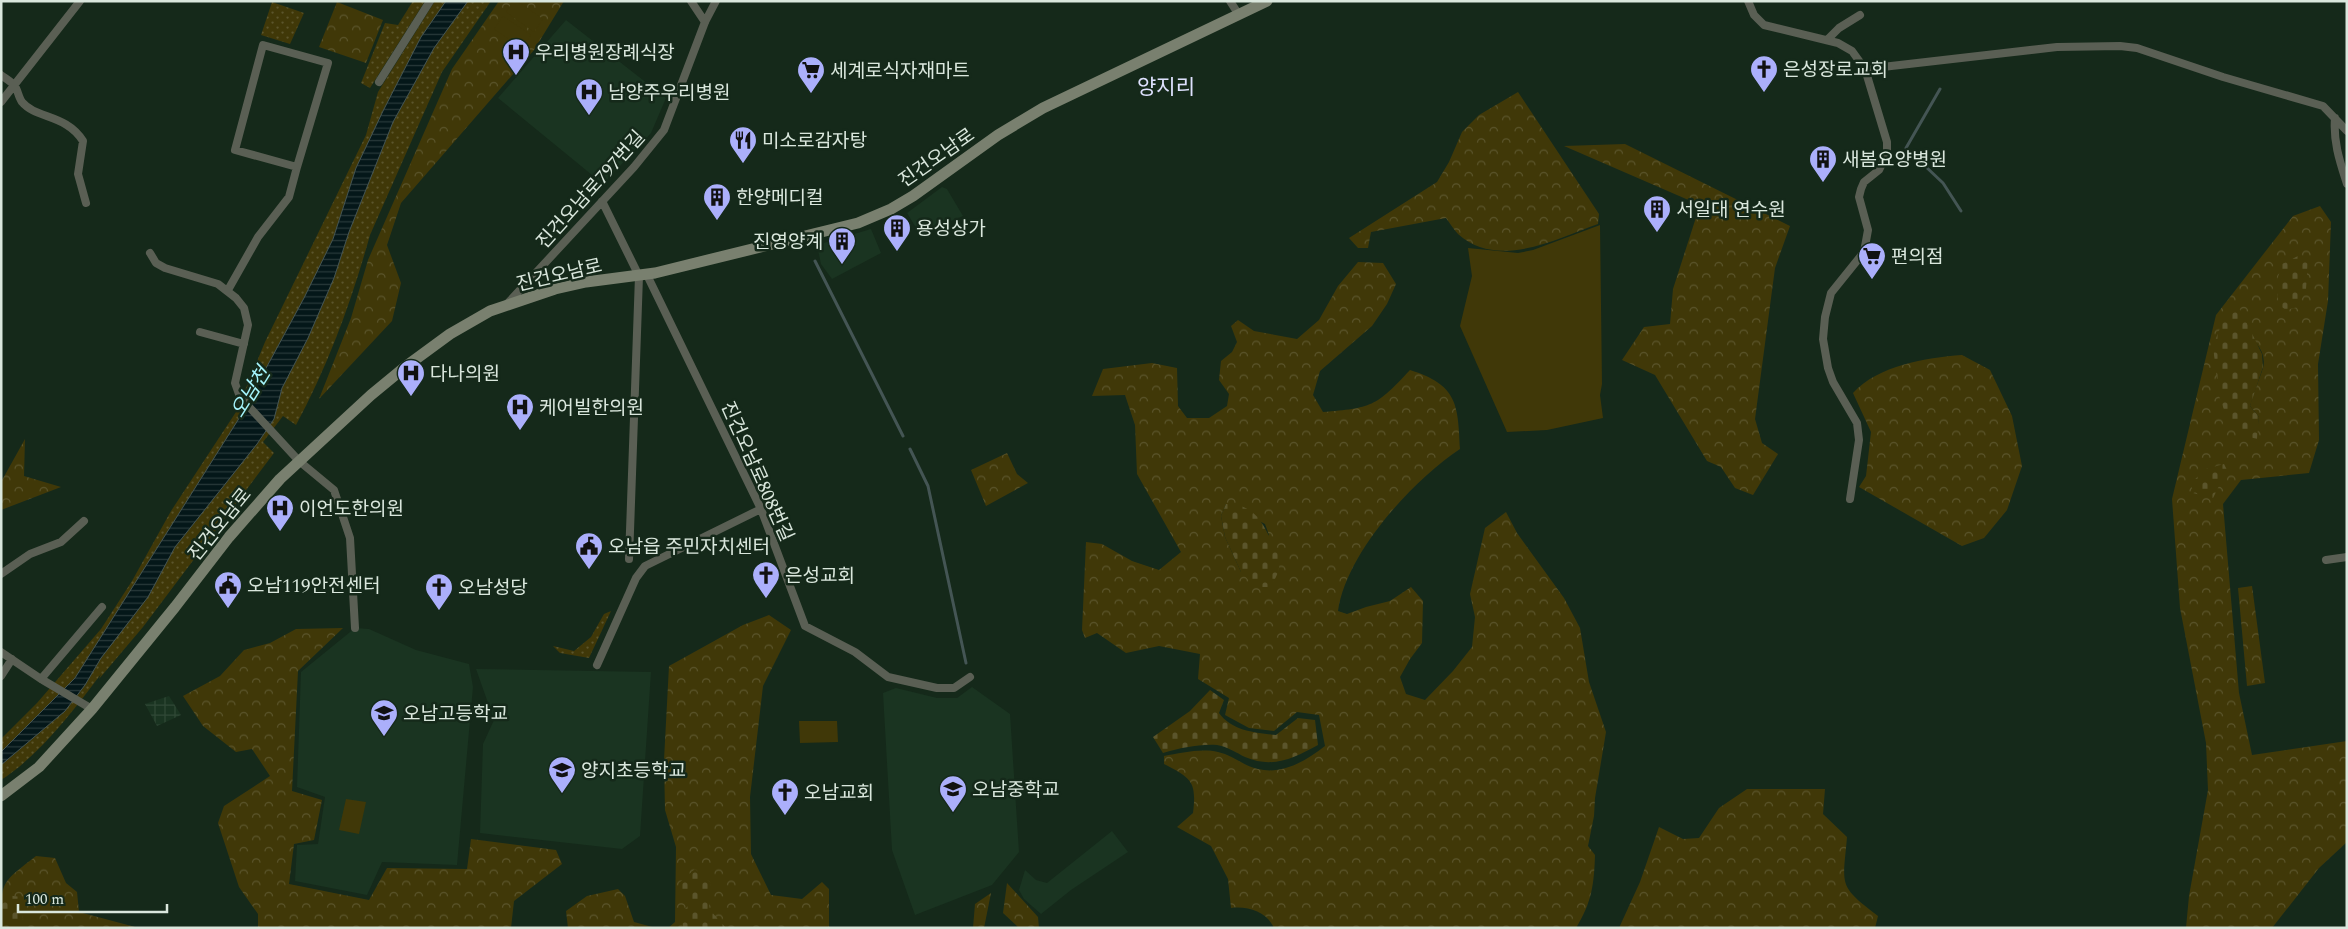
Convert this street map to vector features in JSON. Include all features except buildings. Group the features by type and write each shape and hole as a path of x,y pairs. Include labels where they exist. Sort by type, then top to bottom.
{"main road":[{"name":"진건오남로","path":"1,796 39,767 92,709 176,607 229,537 280,479 405,367 456,330 490,311 571,286 643,275 858,223 913,196 998,135 1043,108 1267,1"}],"street":[{"path":"1,102 80,1"},
{"path":"379,82 430,1"},
{"path":"691,1 705,22"},
{"name":"진건오남로797번길","path":"506,305 634,168 664,130 705,22 716,1"},
{"path":"1230,1 1239,15"},
{"path":"1748,1 1754,15 1764,25 1838,43 1852,51 1865,69 1887,142 1887,152 1879,170 1864,182 1861,189 1860,197 1868,230 1864,252 1831,293 1825,317 1824,351 1833,382 1856,423 1859,440 1850,499"},
{"path":"1827,40 1839,28 1860,15"},
{"path":"228,290 258,237 289,197 328,63 264,45 235,150 297,167"},
{"path":"1865,69 2057,47 2120,46 2137,48 2222,77 2298,97 2323,106 2347,131"},
{"path":"1,75 15,85 22,102 32,110 56,118 77,131 83,140 78,174 86,203"},
{"path":"2334,118 2337,152 2347,184"},
{"name":"진건오남로808번길","path":"602,201 643,275 761,510 805,626 855,652 888,677 937,688 954,688 970,677"},
{"path":"150,253 156,263 165,268 218,284 228,290 244,308 248,325 235,382 240,397 299,461 334,490 350,538 355,628"},
{"path":"629,559 643,275"},
{"path":"200,332 244,344"},
{"path":"597,665 636,578 645,566 761,510"},
{"path":"1,574 30,554 61,542 84,521"},
{"path":"2326,560 2347,557"},
{"path":"41,679 102,607"},
{"path":"1,652 41,679 92,709"},
{"path":"1,676 12,659"}],"shaded area":[{"path":"446,1 468,1 434,48 393,122 349,232 334,278 308,338 282,388 274,419 257,444 175,547 148,597 101,658 85,685 65,711 1,765 1,752 75,678 238,420 304,298 333,239 356,168 383,111 421,37"},
{"name":"남양주우리병원","path":"566,20 666,98 651,133 603,184 498,98"},
{"path":"942,187 947,189 963,216 920,234 907,213"},
{"path":"871,229 881,253 832,279 821,264 817,245"},
{"name":"오남고등학교","path":"355,628 369,629 416,650 469,664 473,687 457,865 382,862 367,895 295,881 297,845 318,844 325,797 297,787 301,672"},
{"name":"양지초등학교","path":"476,669 651,672 640,836 622,849 480,833 483,744 494,720"},
{"name":"오남중학교","path":"972,687 1010,714 1019,852 992,885 915,915 892,850 883,693 896,688 937,698 957,698"},
{"path":"169,696 181,715 157,726 145,704"},
{"path":"1112,831 1128,852 1071,890 1041,914 1024,899 1019,890 1025,870 1036,880 1047,883"}],"green space":[{"path":"413,1 425,1 370,88 361,83 385,23 398,25"},
{"path":"435,1 491,1 442,72 370,235 355,284 329,356 296,425 283,416 263,442 274,453 143,627 99,679 101,674 55,732 29,758 1,780 1,739 37,703 101,629 132,581 171,511 236,412 265,342 366,135 378,92"},
{"path":"499,1 564,1 534,50 401,203 387,245 401,283 392,321 319,399 351,318 368,260 452,69"},
{"path":"513,1 517,1 543,19 534,32 506,12"},
{"path":"272,2 304,13 290,44 261,35"},
{"path":"337,2 383,20 366,63 319,47"},
{"path":"503,16 531,35 522,48 494,29"},
{"path":"1518,92 1599,214 1598,224 1546,243 1509,251 1491,250 1474,245 1458,234 1446,218 1371,232 1368,248 1358,248 1349,238 1437,182 1449,162 1462,132 1479,115"},
{"path":"1625,144 1790,226 1775,268 1755,419 1762,443 1778,454 1753,495 1735,488 1721,467 1707,461 1655,375 1622,360 1644,327 1670,324 1673,289 1700,205 1564,146"},
{"path":"2320,206 2331,222 2328,301 2318,364 2319,440 2309,473 2241,480 2223,504 2239,693 2252,755 2347,741 2347,842 2319,868 2272,928 2186,928 2189,896 2208,790 2206,743 2180,608 2172,499 2216,315 2293,216","holes":["2224,318 2252,338 2258,345 2264,359 2263,368 2250,406 2259,417 2256,438"]},
{"path":"1600,225 1602,384 1600,395 1603,418 1547,430 1507,432 1460,326 1472,276 1468,248 1518,253 1533,250"},
{"path":"2300,255 2308,259 2306,289 2298,307 2286,310 2279,305 2276,284 2282,264"},
{"path":"1358,262 1383,263 1396,284 1387,304 1372,326 1320,371 1313,395 1323,412 1363,407 1372,403 1389,392 1410,370 1437,382 1446,389 1452,398 1458,419 1460,449 1422,479 1384,520 1354,566 1344,589 1338,611 1347,614 1390,601 1411,587 1423,601 1422,643 1400,677 1406,694 1425,700 1453,671 1472,647 1475,617 1470,594 1485,528 1506,512 1517,533 1564,598 1580,628 1589,682 1606,732 1588,846 1595,855 1593,884 1586,910 1576,928 1274,928 1266,917 1256,911 1244,908 1231,908 1228,879 1211,846 1177,827 1193,813 1193,787 1186,777 1164,764 1164,756 1191,751 1211,751 1223,753 1258,769 1276,770 1285,768 1310,757 1325,746 1319,715 1297,712 1274,731 1249,728 1225,715 1229,698 1198,679 1200,654 1159,646 1126,653 1097,633 1085,638 1082,630 1086,542 1102,544 1132,561 1159,570 1181,552 1137,474 1135,425 1125,395 1092,396 1103,369 1152,363 1177,368 1178,406 1187,418 1209,418 1227,406 1229,394 1219,380 1221,361 1232,352 1237,342 1231,326 1238,320 1254,331 1297,339 1319,320 1338,286","holes":["1226,504 1265,524 1269,535 1241,572 1225,537 1221,516"]},
{"path":"2240,309 2262,354 2263,367 2250,406 2259,417 2257,439 2242,435 2230,426 2219,396 2213,346 2224,318"},
{"path":"1962,355 1990,370 2012,416 2022,466 2007,510 1984,538 1962,546 1859,487 1866,476 1871,432 1853,393 1864,383 1889,369 1933,358"},
{"path":"25,439 24,476 61,487 1,510 1,482"},
{"path":"1007,453 1017,474 1028,483 986,506 971,470"},
{"path":"2224,464 2227,470 2213,498 2193,493 2191,483 2206,469"},
{"path":"1226,504 1249,510 1259,519 1267,532 1279,558 1277,573 1270,587 1256,587 1241,572 1225,537 1221,516"},
{"path":"2252,586 2265,683 2247,686 2238,588"},
{"path":"611,611 589,658 560,653 553,646 574,651 591,637 604,614"},
{"path":"769,615 791,630 763,686 750,797 751,854 771,895 802,899 822,882 829,889 829,928 668,928 675,922 676,847 665,810 664,760 669,666 743,625"},
{"path":"343,628 298,671 292,791 322,800 314,840 294,844 289,884 369,900 387,868 467,869 471,839 556,850 562,864 514,901 511,928 258,928 258,914 239,887 218,823 224,806 270,776 252,749 236,752 203,726 183,696 220,676 244,650 270,643 296,629"},
{"path":"1210,690 1224,700 1219,713 1224,719 1245,730 1276,735 1298,718 1315,720 1318,745 1292,758 1274,762 1255,760 1217,745 1203,745 1163,753 1153,737 1190,711"},
{"path":"799,721 837,721 838,742 800,743"},
{"path":"1747,789 1825,789 1823,814 1847,837 1844,866 1846,883 1855,897 1878,916 1875,928 1619,928 1640,882 1659,827 1683,839 1699,838 1719,808"},
{"path":"346,799 366,802 359,834 339,830"},
{"path":"36,856 55,858 66,883 77,892 79,912 139,928 1,928 1,901 5,885 15,872"},
{"path":"695,869 711,883 709,909 726,928 683,928 681,913 690,904 678,898 679,883"},
{"path":"1007,883 1038,917 1039,928 1019,928 1003,913"},
{"path":"618,889 625,896 634,922 656,928 568,928 566,911 587,896"},
{"path":"991,893 984,928 973,928 975,904"},
{"path":"6,895 21,897 23,919 14,926 1,916 1,899"}],"waterway":[{"path":"1940,89 1906,148 1943,183 1961,211"},
{"path":"815,261 903,436"},
{"path":"910,449 928,486 966,663"}],"place":[{"name":"우리병원장례식장","path":"516,76"},
{"name":"은성장로교회","path":"1764,93"},
{"name":"세계로식자재마트","path":"811,94"},
{"name":"남양주우리병원","path":"589,116"},
{"name":"미소로감자탕","path":"743,164"},
{"name":"새봄요양병원","path":"1823,183"},
{"name":"한양메디컬","path":"717,221"},
{"name":"서일대 연수원","path":"1657,233"},
{"name":"용성상가","path":"897,252"},
{"name":"진영양계","path":"842,265"},
{"name":"편의점","path":"1872,280"},
{"name":"다나의원","path":"411,397"},
{"name":"케어빌한의원","path":"520,431"},
{"name":"이언도한의원","path":"280,532"},
{"name":"오남읍 주민자치센터","path":"589,570"},
{"name":"은성교회","path":"766,599"},
{"name":"오남119안전센터","path":"228,609"},
{"name":"오남성당","path":"439,611"},
{"name":"오남고등학교","path":"384,737"},
{"name":"양지초등학교","path":"562,794"},
{"name":"오남중학교","path":"953,813"},
{"name":"오남교회","path":"785,816"}],"district":[{"name":"양지리","path":"1166,87"}],"water label":[{"name":"오남천","path":"250,392"}]}
